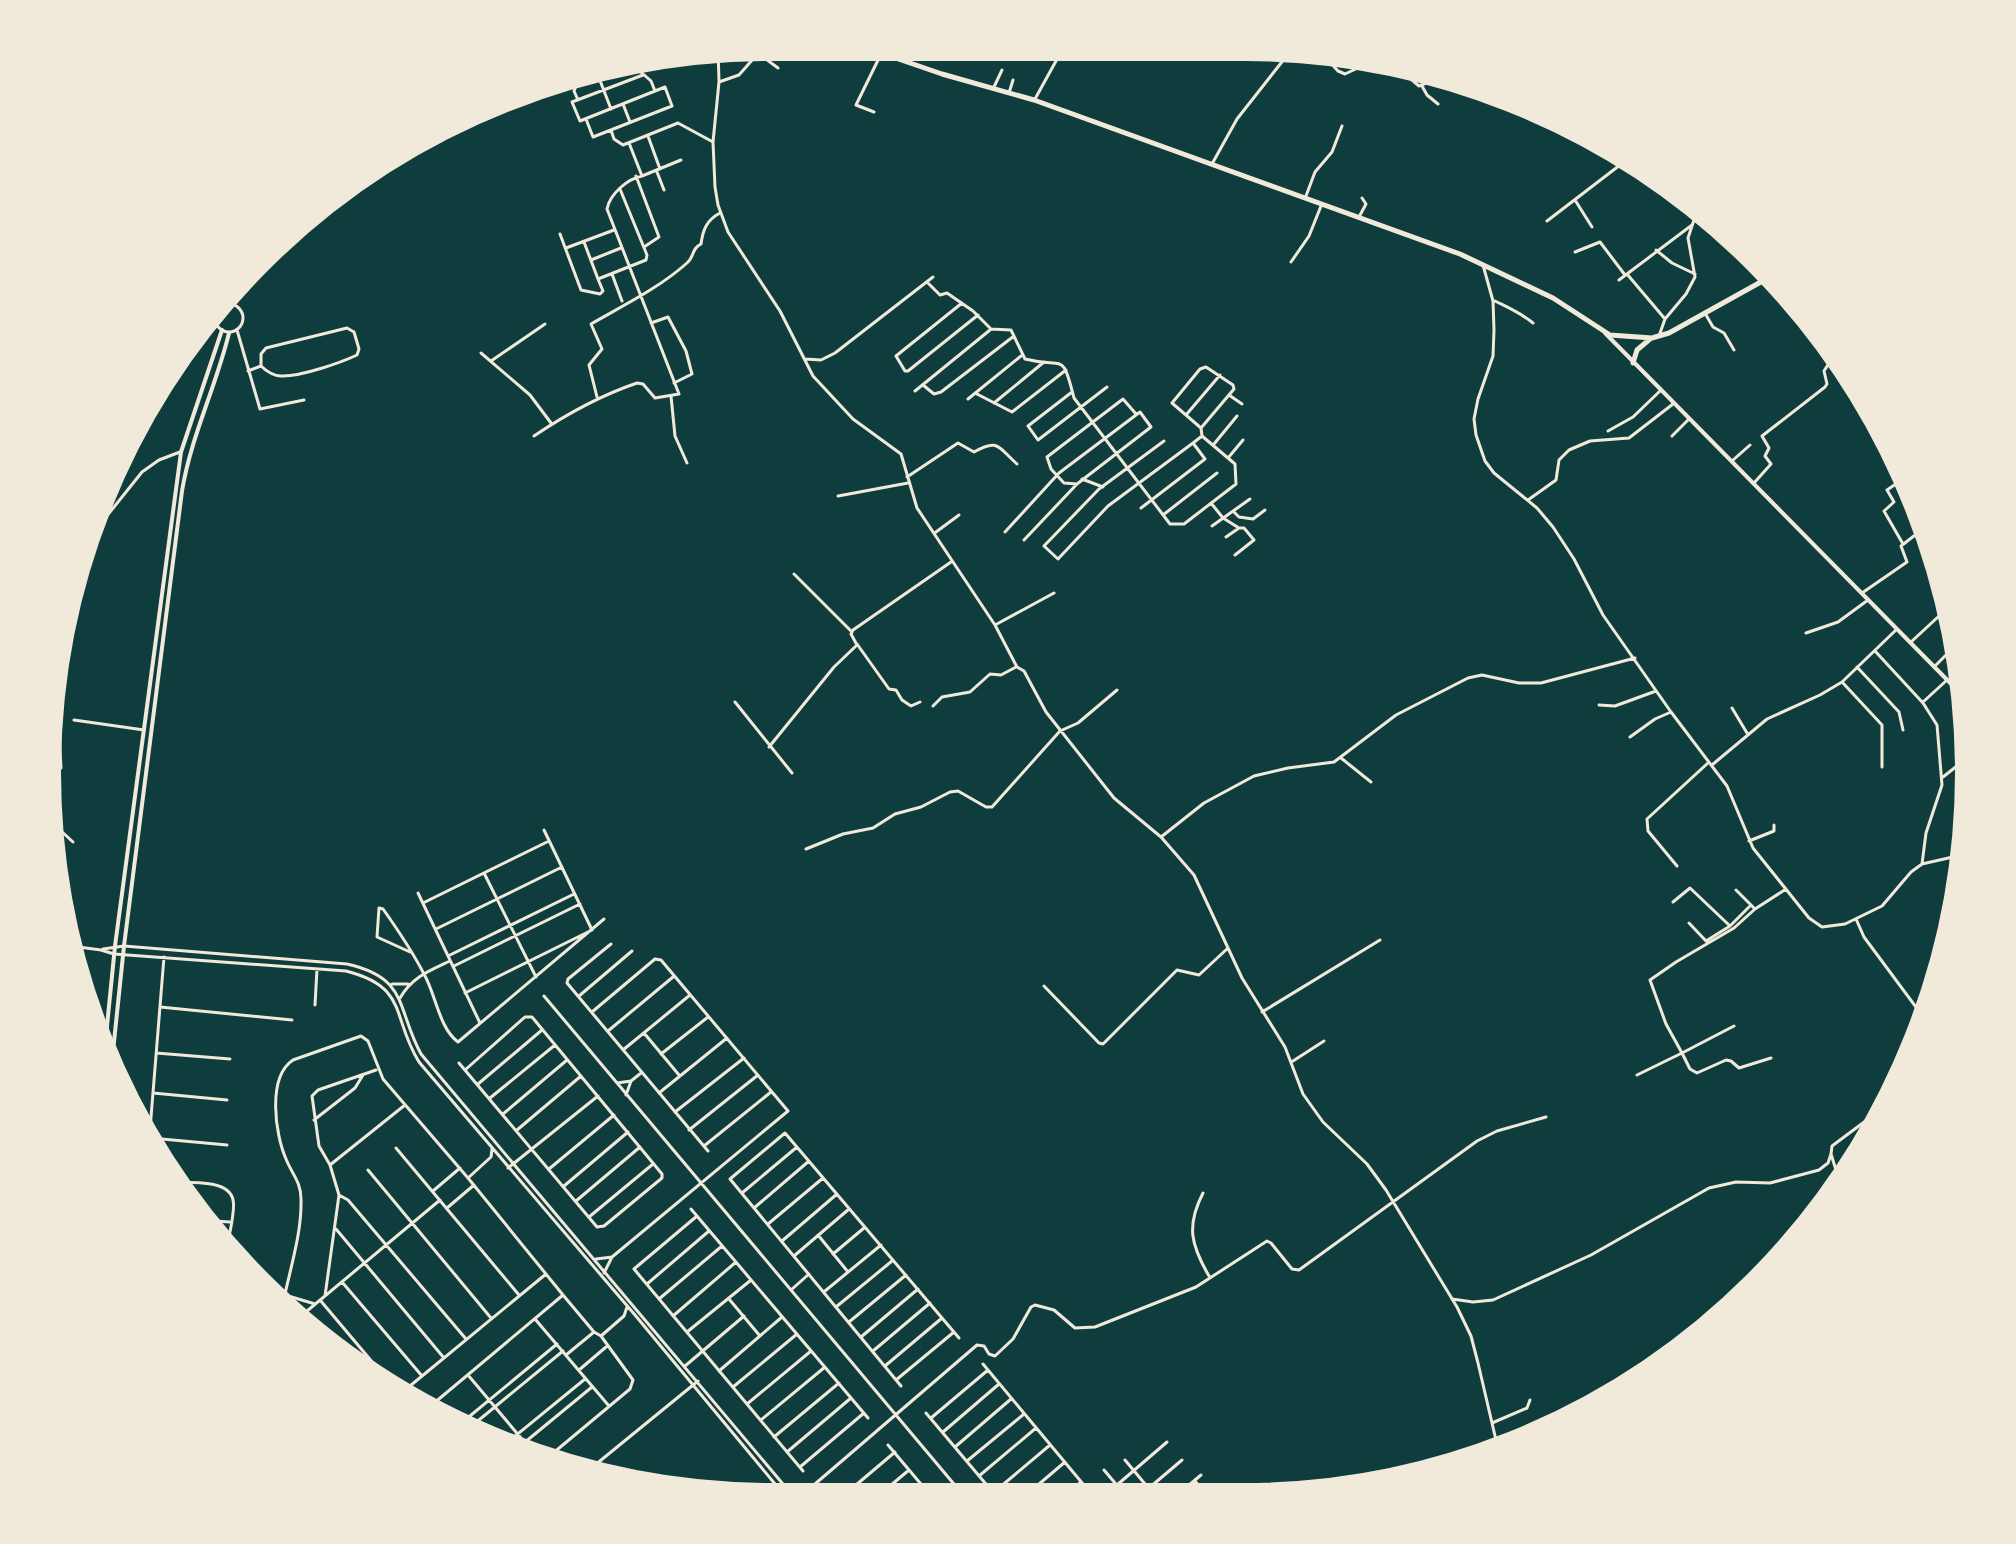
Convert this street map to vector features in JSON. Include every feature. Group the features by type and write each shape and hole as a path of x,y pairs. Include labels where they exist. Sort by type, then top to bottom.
{"main road":[{"path":"887,56 1034,100 1460,254 1561,302 1603,331 1622,337 1659,336 1706,315 1764,281"},
{"path":"1633,363 1637,350 1652,338"}],"street":[{"path":"762,56 778,68"},
{"path":"874,112 856,105 880,56"},
{"path":"1034,100 1061,56"},
{"path":"719,82 739,75 756,57"},
{"path":"1212,164 1237,119 1285,58"},
{"path":"718,59 713,142 715,187 720,213 732,238 780,311 813,376 853,419 897,450 914,502 995,625 1017,667 1024,671 1046,712 1114,798 1161,837 1198,881 1228,948 1292,1062 1308,1103 1323,1122 1367,1164 1452,1299 1471,1336 1496,1441"},
{"path":"1330,61 1345,74 1362,66"},
{"path":"637,69 651,81 655,91"},
{"path":"993,89 1002,70"},
{"path":"586,119 593,137 672,106 665,87 580,121 572,102 643,75"},
{"path":"1406,75 1422,86 1438,104"},
{"path":"599,77 611,109"},
{"path":"1009,93 1013,80"},
{"path":"1422,86 1429,80"},
{"path":"577,83 574,91 578,100"},
{"path":"623,104 630,122"},
{"path":"611,130 614,139 623,145 678,123 713,142"},
{"path":"1306,196 1315,172 1332,152 1342,126"},
{"path":"648,136 664,190"},
{"path":"629,143 659,237 644,247"},
{"path":"534,436 597,397 640,382 652,397 679,394 607,206 620,189 639,176 681,160"},
{"path":"1547,221 1620,165 1618,162"},
{"path":"598,279 646,260 644,247 620,189"},
{"path":"1359,217 1366,204 1362,198"},
{"path":"1575,200 1592,227"},
{"path":"1291,262 1309,236 1322,203"},
{"path":"597,397 589,365 602,349 591,324 691,260 693,249 701,243 706,225 720,213"},
{"path":"1659,336 1665,319 1686,294 1695,274 1688,243 1695,216"},
{"path":"1619,280 1692,225"},
{"path":"566,248 614,230"},
{"path":"560,234 581,290 600,294 603,291 584,242"},
{"path":"1575,252 1600,242 1665,319"},
{"path":"591,260 621,248"},
{"path":"1656,250 1672,263 1695,274"},
{"path":"1483,265 1493,301 1495,348 1476,408 1476,435 1488,467 1528,500 1560,538 1597,605 1731,793 1749,841 1809,918 1822,927 1856,919 1887,902 1911,872 1922,864 1955,857"},
{"path":"612,274 622,301"},
{"path":"803,359 821,360 835,353 933,277"},
{"path":"927,282 940,295 947,293 962,303 991,329"},
{"path":"1493,301 1521,313 1533,323"},
{"path":"962,303 896,356 905,371 978,315"},
{"path":"216,322 222,330 229,333 243,323 244,316 239,308 231,304"},
{"path":"1706,315 1713,327 1724,333 1734,350"},
{"path":"651,323 668,317 686,351 692,374 674,383"},
{"path":"491,361 545,324"},
{"path":"347,328 354,332 359,349 357,355 345,360 283,376 261,366 261,354 266,348 347,328"},
{"path":"915,391 991,329 1008,329 1021,355 1027,360 1059,363 1066,370 1081,408 1170,524 1184,524 1236,484 1235,464 1202,436 1201,428 1172,403 1200,369 1211,368 1234,389 1201,428"},
{"path":"106,1034 115,946 181,452 222,330"},
{"path":"237,330 261,410 304,400"},
{"path":"1603,331 1955,688"},
{"path":"113,1051 186,467 229,333"},
{"path":"923,385 934,394 941,392 1014,336"},
{"path":"481,353 530,395 552,424"},
{"path":"968,399 1021,355"},
{"path":"994,403 1046,361"},
{"path":"1754,483 1771,464 1765,456 1769,448 1762,436 1825,387 1824,371 1830,361"},
{"path":"248,371 261,366"},
{"path":"975,393 1014,411 1066,370"},
{"path":"1186,415 1220,375"},
{"path":"1072,391 1028,427 1038,440 1107,387"},
{"path":"1608,431 1633,417 1660,391"},
{"path":"1229,395 1242,404"},
{"path":"671,396 675,436 687,463"},
{"path":"1077,484 1064,483 1047,457 1123,399 1136,414"},
{"path":"1528,500 1556,480 1559,460 1569,450 1590,441 1629,438 1673,404"},
{"path":"1005,532 1057,476 1140,412 1151,427 1082,479 1024,540"},
{"path":"1213,445 1237,416"},
{"path":"1672,436 1688,420"},
{"path":"1164,441 1103,487 1044,546 1058,559 1108,506 1202,436"},
{"path":"1228,458 1243,440"},
{"path":"907,477 958,443 974,452 991,443 1017,464"},
{"path":"1141,508 1205,459 1193,443"},
{"path":"1731,461 1750,445"},
{"path":"101,523 142,472 159,460 181,452"},
{"path":"1162,515 1217,473"},
{"path":"1082,479 1103,487"},
{"path":"1898,482 1887,490 1894,502 1884,511 1903,544"},
{"path":"838,496 908,483"},
{"path":"1212,526 1250,499"},
{"path":"1211,503 1223,518 1244,528 1254,540 1235,555"},
{"path":"1233,511 1239,517 1253,519 1265,510"},
{"path":"935,533 959,515"},
{"path":"1226,537 1239,528"},
{"path":"1862,593 1907,562 1900,548 1918,532"},
{"path":"852,632 953,561"},
{"path":"794,574 852,632 857,644 890,689 896,690 902,700 911,706 920,702"},
{"path":"995,625 1054,593"},
{"path":"1806,633 1838,622 1868,600"},
{"path":"1911,642 1942,613"},
{"path":"1677,866 1648,831 1647,819 1747,733 1776,713 1820,695 1842,682 1897,629"},
{"path":"769,747 834,667 857,644"},
{"path":"1875,651 1923,703 1937,725 1943,777 1941,794 1926,833 1922,864"},
{"path":"1934,667 1949,652"},
{"path":"1161,837 1196,809 1245,780 1288,768 1329,764 1417,703 1475,676 1541,683 1635,658"},
{"path":"933,706 942,697 970,692 990,674 1001,675 1017,667"},
{"path":"1857,667 1901,715 1903,730"},
{"path":"1923,703 1947,680"},
{"path":"1842,682 1882,725 1882,767"},
{"path":"806,849 843,834 873,828 895,814 921,807 950,792 958,791 990,808 1060,731 1078,723 1117,690"},
{"path":"1599,705 1615,706 1657,691"},
{"path":"735,702 792,773"},
{"path":"1732,708 1747,733"},
{"path":"1630,737 1671,712"},
{"path":"74,720 144,730"},
{"path":"56,769 61,768 58,732"},
{"path":"1341,758 1371,782"},
{"path":"1943,777 1960,765"},
{"path":"1749,841 1774,831 1774,825"},
{"path":"59,829 73,842"},
{"path":"544,830 592,930"},
{"path":"423,903 549,841"},
{"path":"435,929 562,867"},
{"path":"484,873 536,977"},
{"path":"1673,902 1690,888 1730,926"},
{"path":"1771,1058 1739,1068 1726,1060 1697,1073 1690,1069 1666,1024 1650,980 1734,928 1755,909 1786,889"},
{"path":"1736,890 1755,909"},
{"path":"418,893 480,1024"},
{"path":"448,956 575,894"},
{"path":"453,967 580,904"},
{"path":"1689,923 1706,941 1730,926 1751,905"},
{"path":"410,952 377,937 379,908 383,909 409,944 447,1029 458,1042 604,919"},
{"path":"1856,919 1864,937 1919,1011"},
{"path":"465,993 592,930"},
{"path":"1262,1012 1380,940"},
{"path":"611,944 567,983 708,1151"},
{"path":"101,950 124,946 331,962 372,972 391,984 400,998 421,1054 605,1272 629,1305"},
{"path":"78,947 123,955 346,971 374,981 392,997 403,1032 419,1062 590,1264 698,1381 786,1488"},
{"path":"1044,986 1103,1044 1177,970 1199,975 1228,948"},
{"path":"579,996 632,951"},
{"path":"149,1125 164,957"},
{"path":"592,1012 657,959 786,1106 786,1114 612,1257 601,1276"},
{"path":"400,998 408,984 450,961"},
{"path":"315,1005 317,969"},
{"path":"608,1031 674,976"},
{"path":"391,984 408,984"},
{"path":"623,1050 690,995"},
{"path":"544,996 957,1488"},
{"path":"160,1007 292,1020"},
{"path":"459,1063 597,1227 602,1227 660,1180 662,1174 532,1017 525,1017 465,1070"},
{"path":"661,1054 708,1017"},
{"path":"1637,1075 1734,1026"},
{"path":"478,1084 542,1030"},
{"path":"644,1033 679,1075"},
{"path":"315,1304 285,1295 301,1216 301,1195 299,1181 284,1156 276,1111 279,1074 293,1060 361,1036 368,1041 377,1070 594,1332 601,1336 634,1383 553,1453"},
{"path":"659,1093 727,1038"},
{"path":"1292,1062 1324,1041"},
{"path":"490,1098 555,1045"},
{"path":"156,1053 230,1059"},
{"path":"675,1112 744,1058"},
{"path":"503,1114 567,1060"},
{"path":"325,1296 339,1195 330,1165 319,1146 312,1099 314,1093 377,1070"},
{"path":"616,1083 631,1081 641,1073"},
{"path":"314,1120 355,1088 363,1075"},
{"path":"689,1130 758,1075"},
{"path":"517,1130 581,1076"},
{"path":"626,1095 631,1081"},
{"path":"704,1146 771,1092"},
{"path":"153,1093 227,1100"},
{"path":"508,1168 598,1096"},
{"path":"330,1165 405,1105"},
{"path":"549,1169 614,1115"},
{"path":"1837,1173 1831,1148 1871,1116"},
{"path":"810,1488 977,1345 984,1346 989,1354 995,1356 1013,1339 1031,1307 1035,1305 1054,1310 1075,1328 1095,1327 1196,1287 1267,1241 1292,1269 1299,1270 1486,1135 1546,1117"},
{"path":"564,1186 628,1132"},
{"path":"901,1386 730,1178 785,1133 959,1338"},
{"path":"158,1140 227,1145"},
{"path":"576,1201 640,1147"},
{"path":"742,1193 798,1147"},
{"path":"396,1148 519,1295"},
{"path":"468,1178 491,1157 492,1149"},
{"path":"1452,1299 1484,1303 1505,1296 1591,1255 1709,1188 1736,1182 1770,1183 1819,1170 1828,1163 1831,1154"},
{"path":"491,1157 499,1158"},
{"path":"754,1208 810,1161"},
{"path":"589,1217 653,1164"},
{"path":"433,1191 460,1168"},
{"path":"368,1170 491,1318"},
{"path":"768,1224 824,1177"},
{"path":"186,1183 223,1186 233,1197 228,1237"},
{"path":"447,1208 474,1185"},
{"path":"1203,1193 1196,1207 1192,1237 1195,1251 1209,1276"},
{"path":"782,1241 838,1194"},
{"path":"339,1195 348,1200 387,1244 466,1339"},
{"path":"304,1313 441,1199"},
{"path":"794,1256 850,1208"},
{"path":"691,1209 868,1418"},
{"path":"697,1216 635,1267 774,1437 802,1469 864,1413"},
{"path":"215,1221 230,1222"},
{"path":"833,1254 865,1227"},
{"path":"336,1229 444,1358"},
{"path":"647,1284 709,1231"},
{"path":"818,1235 848,1272"},
{"path":"824,1292 881,1245"},
{"path":"659,1299 722,1246"},
{"path":"590,1264 594,1260 612,1257"},
{"path":"836,1307 893,1260"},
{"path":"673,1316 736,1262"},
{"path":"408,1388 546,1274"},
{"path":"791,1290 809,1274"},
{"path":"849,1322 906,1275"},
{"path":"687,1332 751,1280"},
{"path":"342,1282 422,1376"},
{"path":"861,1337 918,1289"},
{"path":"434,1403 563,1295"},
{"path":"729,1298 760,1336"},
{"path":"320,1300 379,1370"},
{"path":"873,1351 930,1303"},
{"path":"601,1336 624,1316 629,1305"},
{"path":"624,1316 637,1313"},
{"path":"637,1313 692,1385 778,1488"},
{"path":"685,1366 744,1316"},
{"path":"719,1371 782,1317"},
{"path":"885,1366 942,1318"},
{"path":"535,1319 609,1406"},
{"path":"566,1355 594,1332"},
{"path":"896,1380 954,1332"},
{"path":"733,1387 797,1334"},
{"path":"466,1419 557,1344"},
{"path":"579,1370 608,1346"},
{"path":"475,1423 563,1351"},
{"path":"747,1404 811,1351"},
{"path":"983,1364 1086,1488"},
{"path":"761,1420 825,1367"},
{"path":"931,1418 988,1370"},
{"path":"468,1375 524,1443 592,1387"},
{"path":"513,1439 585,1379"},
{"path":"594,1466 698,1381"},
{"path":"774,1437 839,1383"},
{"path":"943,1432 999,1384"},
{"path":"787,1452 851,1398"},
{"path":"955,1447 1011,1399"},
{"path":"1492,1423 1527,1408 1530,1400"},
{"path":"926,1413 989,1488"},
{"path":"967,1461 1024,1414"},
{"path":"979,1476 1036,1428"},
{"path":"1117,1485 1167,1442"},
{"path":"888,1445 924,1487"},
{"path":"1001,1488 1050,1445"},
{"path":"851,1488 895,1452"},
{"path":"1125,1460 1149,1488 1182,1460"},
{"path":"1034,1488 1065,1462"},
{"path":"888,1488 909,1470"},
{"path":"1104,1470 1119,1488"},
{"path":"1186,1488 1201,1475"},
{"path":"1195,1481 1203,1488"},
{"path":"1074,1488 1081,1482"}]}
